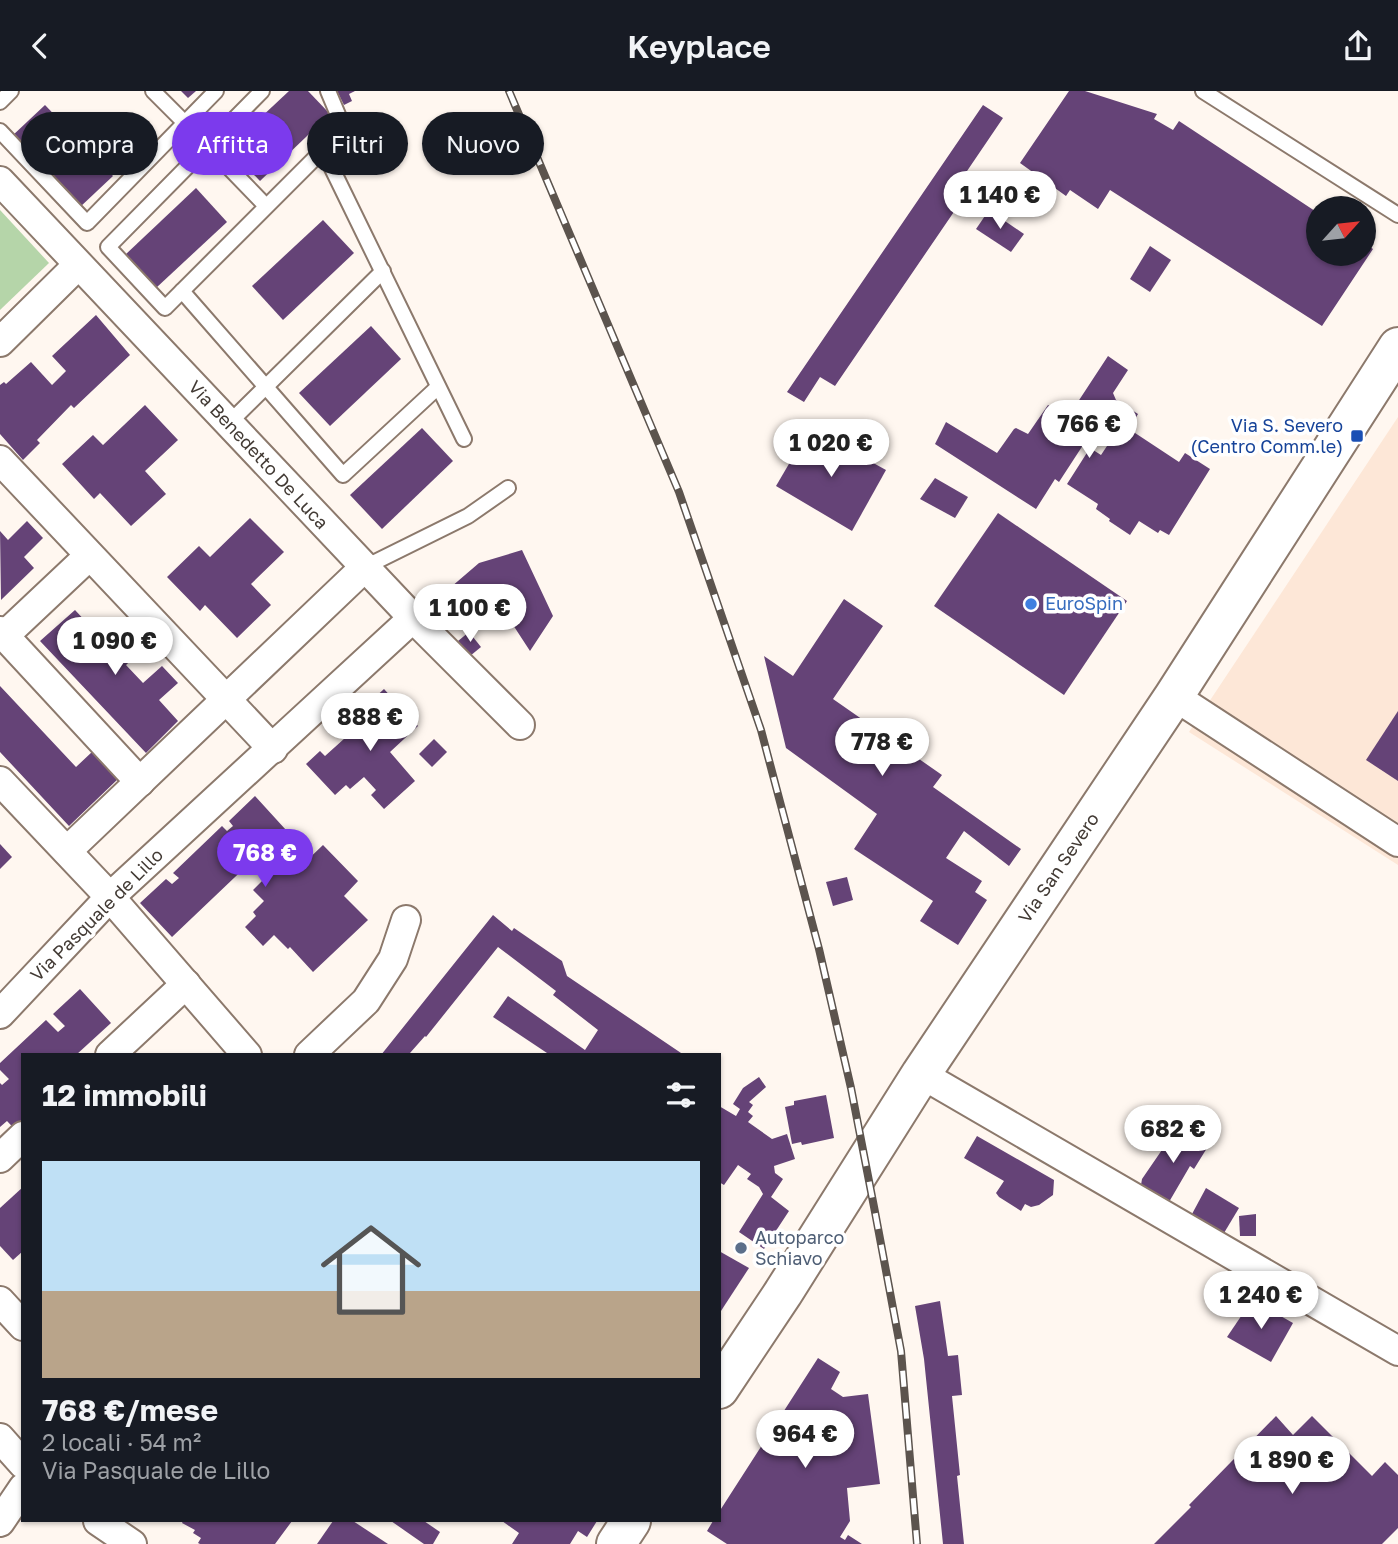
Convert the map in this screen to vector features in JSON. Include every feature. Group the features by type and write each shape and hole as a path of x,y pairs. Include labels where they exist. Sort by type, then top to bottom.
{"main road":[{"name":"Via San Severo","path":"721,1386 921,1074 1174,696 1398,347"},
{"path":"616,1544 630,1522"}],"street":[{"name":"Via Benedetto De Luca","path":"0,181 413,618 520,725"},
{"path":"0,342 78,265"},
{"path":"0,460 273,749"},
{"path":"89,556 2,633 140,782"},
{"path":"67,851 365,567"},
{"name":"Via Pasquale de Lillo","path":"0,1014 110,897 413,618"},
{"path":"1174,696 1398,842"},
{"path":"0,781 110,897 245,1053"},
{"path":"311,1053 366,1001 393,959 406,920"},
{"path":"112,1053 186,984"},
{"path":"921,1074 1398,1351"},
{"path":"0,1158 21,1138"},
{"path":"0,1301 21,1324"},
{"path":"0,1438 21,1462"},
{"path":"0,1522 21,1492"},
{"path":"99,1522 132,1544"}],"lane":[{"path":"0,103 11,91"},
{"path":"153,91 174,112"},
{"path":"196,112 216,91"},
{"path":"241,112 262,91"},
{"path":"328,91 337,112"},
{"path":"1203,91 1398,215"},
{"path":"0,131 87,223 172,136"},
{"path":"178,175 108,247 165,308 307,168"},
{"path":"236,175 266,206"},
{"path":"335,175 464,439"},
{"path":"228,424 383,271"},
{"path":"182,291 343,475 438,387"},
{"path":"365,567 468,516 508,488"}],"shaded area":[{"path":"1398,417 1398,865 1189,732"}],"green space":[{"path":"0,210 49,263 0,310"}],"building":[{"path":"181,91 196,91 188,98"},
{"path":"289,91 308,91 328,112 307,112 307,136 293,149 293,112 267,112"},
{"path":"337,91 355,91 349,94 352,101 344,105"},
{"path":"1069,91 1085,91 1157,114 1154,119 1173,130 1179,121 1306,205 1306,266 1362,266 1322,326 1110,190 1098,209 1070,190 1066,196 1020,163"},
{"path":"45,105 52,112 38,112"},
{"path":"983,105 1003,118 965,174 975,181 835,386 820,377 804,402 787,392"},
{"path":"21,128 21,147 11,137"},
{"path":"47,175 112,175 113,176 79,208"},
{"path":"254,175 266,175 260,181"},
{"path":"196,188 227,222 156,288 125,255"},
{"path":"989,210 1024,234 1011,252 976,229"},
{"path":"323,220 354,253 283,320 252,286"},
{"path":"1150,246 1171,260 1150,292 1130,279"},
{"path":"96,315 130,355 74,408 71,405 37,440 40,443 23,460 0,434 0,385 4,382 6,384 31,362 52,385 66,371 52,356"},
{"path":"371,326 401,359 330,426 299,393"},
{"path":"1108,356 1128,370 1113,393 1116,400 1138,414 1129,429 1179,462 1185,453 1210,469 1169,535 1160,530 1158,533 1139,521 1130,535 1096,509 1098,504 1067,484 1090,448 1101,455 1117,431 1100,419 1059,482 1055,479 1036,509 935,444 946,422 997,453 1014,429 1028,434 1048,405 1068,417"},
{"path":"145,405 178,440 145,471 166,494 131,526 100,493 94,499 62,464 93,435 103,445"},
{"path":"422,428 453,461 382,529 350,495"},
{"path":"810,428 886,470 852,531 776,486"},
{"path":"935,478 968,497 955,518 920,499"},
{"name":"EuroSpin","path":"998,513 1127,601 1064,695 934,606"},
{"path":"250,518 284,552 251,584 271,605 237,638 205,605 200,611 167,577 199,546 210,557"},
{"path":"27,521 43,538 24,557 34,568 1,600 0,531 8,540"},
{"path":"522,550 553,616 530,651 504,611 466,617 454,605 451,587 479,563"},
{"path":"844,599 883,626 833,699 942,775 933,787 1021,849 1009,866 964,831 946,858 982,881 975,892 987,900 958,945 920,921 933,901 854,849 877,814 786,748 764,656 793,676"},
{"path":"75,610 102,639 121,621 145,647 126,665 143,683 162,666 178,683 159,700 178,721 146,753 40,641"},
{"path":"469,632 481,647 470,656 458,641"},
{"path":"0,686 76,767 93,751 119,778 69,826 0,752"},
{"path":"384,689 418,726 390,752 415,781 384,809 371,795 376,790 364,777 350,789 346,785 335,795 306,764 320,751 325,756 345,738 343,736 373,708 369,703"},
{"path":"1398,711 1398,781 1366,760"},
{"path":"434,739 447,752 432,767 419,754"},
{"path":"255,796 286,830 271,843 297,870 323,845 358,881 344,896 368,920 313,972 290,947 288,949 274,935 263,946 245,927 256,916 253,912 264,901 253,890 269,874 255,858 172,937 140,903 166,879 172,884 179,878 173,873 222,826 227,831 233,826 229,821"},
{"path":"0,844 12,857 0,869"},
{"path":"847,877 853,900 833,906 826,882"},
{"path":"493,915 512,931 514,928 562,961 567,976 681,1053 547,1053 493,1017 508,996 585,1050 598,1030 553,995 556,991 498,947 410,1053 383,1053"},
{"path":"80,989 111,1023 78,1053 21,1053 21,1136 7,1121 0,1127 0,1083 2,1085 9,1079 0,1070 0,1063 46,1020 58,1032 65,1026 53,1014"},
{"path":"759,1077 766,1087 749,1102 753,1105 748,1112 753,1116 748,1122 772,1139 787,1134 795,1159 774,1166 775,1173 783,1179 771,1197 789,1211 764,1249 739,1232 763,1194 759,1187 747,1179 751,1174 738,1165 724,1185 721,1183 721,1107 736,1116 740,1109 733,1104 743,1088"},
{"path":"826,1095 834,1138 802,1145 801,1142 792,1144 785,1107 794,1105 794,1101"},
{"path":"1177,1128 1207,1148 1194,1169 1190,1166 1169,1202 1141,1185 1142,1179"},
{"path":"977,1136 1054,1180 1053,1195 1039,1205 1031,1207 1025,1204 1021,1211 999,1197 996,1193 1004,1181 964,1158"},
{"path":"1206,1188 1239,1208 1224,1233 1192,1214"},
{"path":"21,1189 21,1253 13,1260 0,1246 0,1208"},
{"path":"1256,1214 1256,1236 1240,1236 1239,1216"},
{"path":"721,1252 749,1268 721,1311"},
{"path":"1252,1300 1293,1323 1271,1362 1227,1337"},
{"path":"940,1301 948,1356 958,1355 962,1395 952,1396 964,1544 943,1544 924,1359 915,1306"},
{"path":"818,1358 840,1372 831,1389 843,1397 868,1394 880,1484 847,1488 850,1521 840,1537 845,1540 848,1535 862,1544 727,1544 707,1531 712,1522 721,1522 721,1509"},
{"path":"1276,1416 1293,1435 1312,1416 1372,1476 1385,1462 1398,1475 1398,1528 1382,1544 1154,1544 1191,1507 1189,1505"},
{"path":"291,1522 275,1544 200,1544 198,1543 201,1538 193,1533 195,1530 182,1523"},
{"path":"332,1522 355,1522 388,1544 317,1544"},
{"path":"392,1522 425,1522 440,1532 433,1544 424,1544"},
{"path":"503,1522 596,1522 587,1537 578,1531 570,1544 512,1544 519,1533"}],"railway":[{"path":"509,91 679,492 761,730 819,949 851,1088 875,1212 901,1351 917,1544"}],"place":[{"name":"Via S. Severo (Centro Comm.le)","path":"1357,436"},
{"name":"EuroSpin","path":"1031,604"},
{"name":"Autoparco Schiavo","path":"741,1248"}]}
